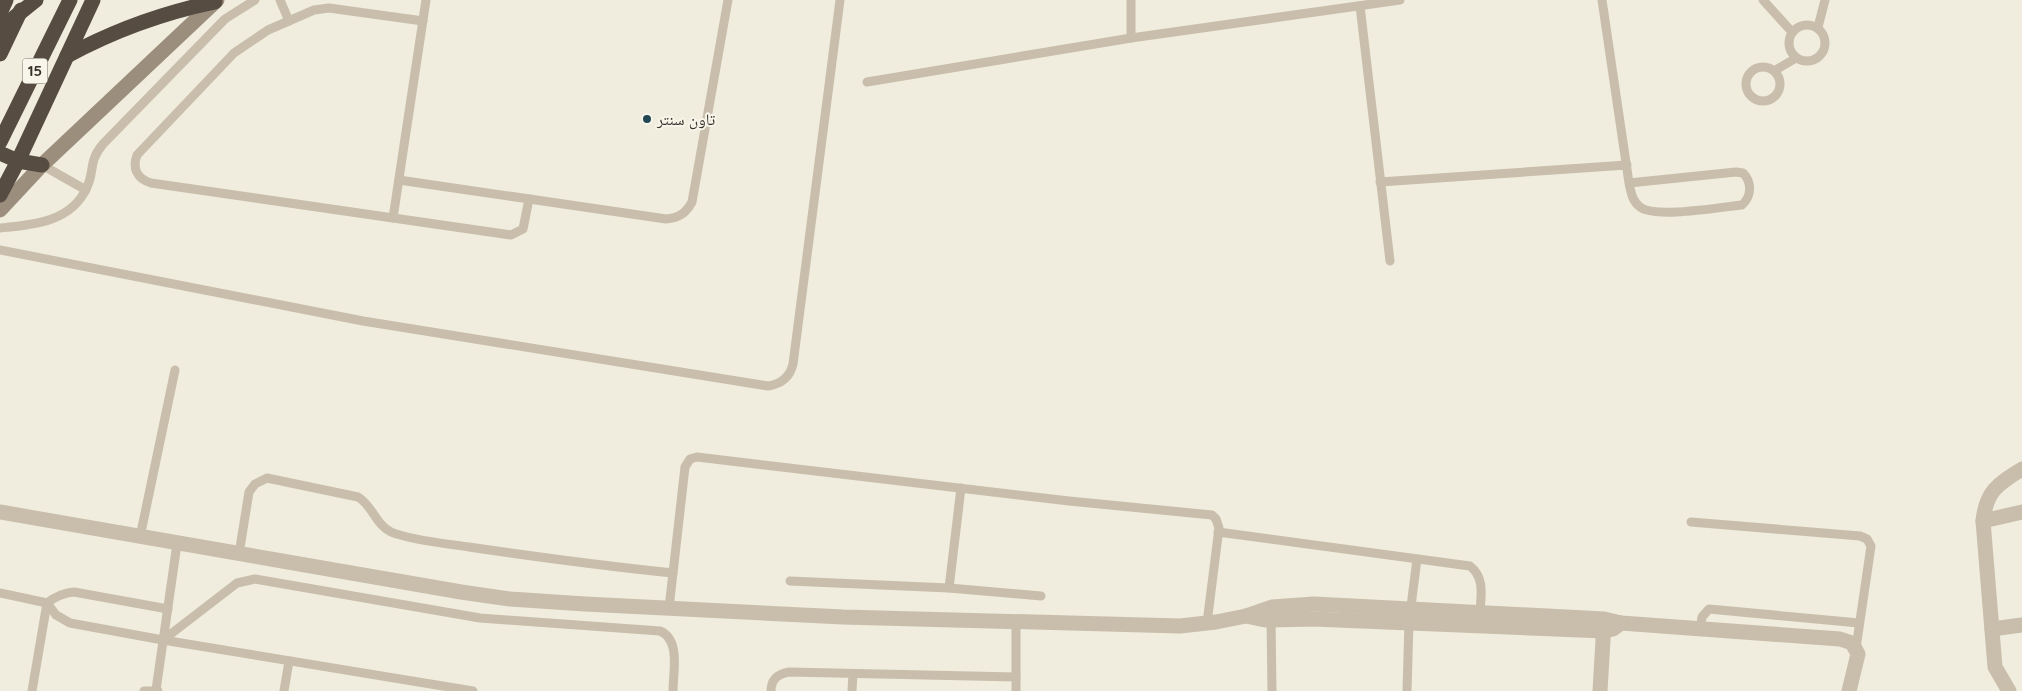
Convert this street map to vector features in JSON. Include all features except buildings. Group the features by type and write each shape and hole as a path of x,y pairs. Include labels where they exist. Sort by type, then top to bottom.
{"highway":[{"path":"0,13 6,0"},
{"name":"15","path":"0,54 26,0"},
{"path":"0,29 36,0"},
{"name":"15","path":"0,142 70,0"},
{"path":"0,195 18,161 93,0"},
{"path":"167,0 172,2 182,0"},
{"path":"67,56 124,28 169,12 216,1"},
{"path":"0,153 18,161 42,165"}],"main road":[{"path":"0,210 42,165 216,1"}],"street":[{"path":"2009,691 1995,667 1983,521 1985,506 1993,490 2003,480 2022,469"},
{"path":"0,512 177,544 510,599 843,617 1180,626 1246,616 1265,609 1314,604 1410,616 1604,625"},
{"path":"1983,521 2022,512"},
{"path":"1246,616 1258,619 1312,619 1480,612 1604,625 1613,629 1621,623 1846,640 1856,648 1857,660 1849,691"},
{"path":"1600,691 1604,625"},
{"path":"1992,629 2022,625"}],"lane":[{"path":"0,228 32,225 62,215 71,208 86,190 94,156 103,144 225,19 255,0"},
{"path":"280,0 289,21"},
{"path":"393,218 426,0"},
{"path":"399,180 666,219 685,213 692,202 728,0"},
{"path":"0,250 363,321 768,386 773,385 788,376 793,364 840,0"},
{"path":"1130,0 1131,38"},
{"path":"867,82 1131,38 1400,0"},
{"path":"1602,0 1632,196 1638,206 1648,212 1666,213 1742,204 1748,200 1750,190 1748,178 1743,173 1736,172 1630,182"},
{"path":"1763,0 1792,32"},
{"path":"1818,27 1825,0"},
{"path":"1360,6 1390,261"},
{"path":"423,22 329,8 314,10 256,37 224,62 137,155 135,161 136,173 150,183 512,235 523,229 529,199"},
{"path":"1809,24 1818,27 1824,35 1825,44 1822,54 1815,60 1805,61 1796,58 1790,50 1788,41 1792,32 1799,26 1809,24"},
{"path":"1774,71 1796,58"},
{"path":"42,165 86,190"},
{"path":"1380,182 1627,165"},
{"path":"140,537 175,370"},
{"path":"669,608 685,467 687,461 693,458 1207,514 1216,518 1218,532 1207,623"},
{"path":"239,554 249,492 255,484 267,478 358,497 368,504 382,526 395,533 436,542 574,563 673,573"},
{"path":"949,588 961,488"},
{"path":"1691,522 1860,536 1867,539 1870,546 1856,648"},
{"path":"1218,532 1470,566 1478,572 1481,580 1480,612"},
{"path":"144,691 157,691 177,544"},
{"path":"1406,691 1410,616 1417,559"},
{"path":"163,640 236,583 255,579 480,618 660,631 669,636 673,644 673,691"},
{"path":"790,581 949,588 1041,596"},
{"path":"0,593 47,602 60,595 74,592 168,609"},
{"path":"47,602 56,615 70,622 163,640 473,691"},
{"path":"32,691 47,602"},
{"path":"1700,629 1703,614 1709,609 1859,623"},
{"path":"1271,619 1272,691"},
{"path":"1016,622 1016,691"},
{"path":"284,691 289,661"},
{"path":"771,691 774,679 781,674 789,672 1016,677"},
{"path":"852,691 853,674"}],"place":[{"name":"تاون سنتر","path":"647,119"}]}
